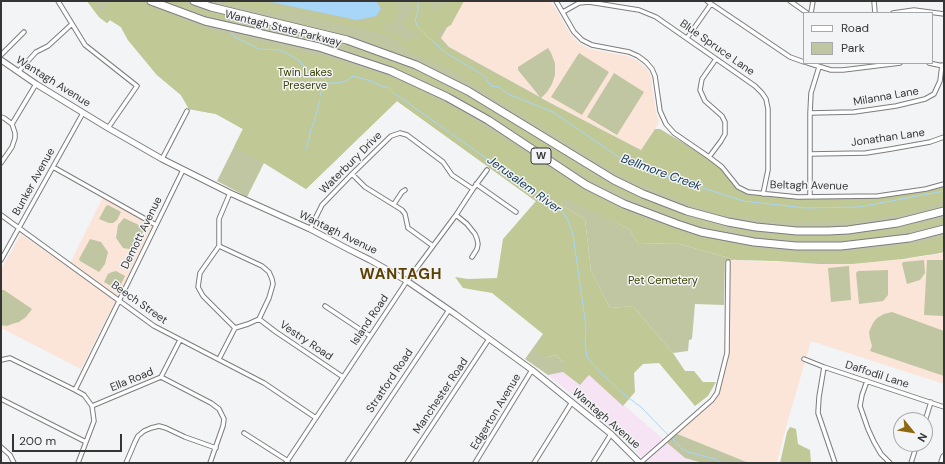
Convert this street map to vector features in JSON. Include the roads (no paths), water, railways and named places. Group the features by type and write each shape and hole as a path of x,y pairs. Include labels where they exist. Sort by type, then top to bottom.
{"highway":[{"name":"Wantagh State Parkway","path":"151,1 206,22 319,47 391,71 447,97 488,120 586,185 624,204 701,232 754,242 796,246 841,246 908,238 944,229"},
{"name":"Wantagh State Parkway","path":"194,1 212,7 347,40 416,66 468,91 614,180 643,194 686,211 714,219 756,227 797,231 828,231 848,230 897,223 944,211"}],"main road":[{"name":"Wantagh Avenue","path":"1,60 83,113 162,159 230,193 310,229 407,281 532,370 611,434 640,463"},
{"path":"942,463 944,457"}],"street":[{"path":"58,1 85,45 136,86 108,128"},
{"name":"Beltagh Avenue","path":"556,1 574,32 582,40 592,45 629,52 646,62 652,69 655,76 660,111 666,124 674,133 722,167 738,188 748,192 798,197 878,196 926,189 944,184"},
{"path":"790,1 806,12"},
{"path":"811,12 813,1"},
{"path":"874,1 875,12"},
{"name":"Blue Spruce Lane","path":"563,12 579,3 589,2 639,10 656,17 755,86 766,99 768,109 769,161 763,194"},
{"path":"687,38 709,2 790,57 803,62"},
{"path":"900,12 914,10 926,12"},
{"path":"933,13 944,14"},
{"path":"18,72 36,52 48,46 72,24"},
{"path":"1,55 24,32"},
{"path":"709,157 721,141 726,129 726,122 722,116 705,101 700,90 702,79 716,59"},
{"path":"811,64 831,70 892,64"},
{"path":"933,64 943,66"},
{"name":"Milanna Lane","path":"810,112 854,112 896,106 925,99 934,94 940,80 943,66"},
{"path":"810,197 811,93 819,67"},
{"path":"12,124 36,84"},
{"path":"162,159 187,111"},
{"name":"Bunker Avenue","path":"1,260 83,113"},
{"path":"1,117 8,120 12,124 15,133 14,143 1,163"},
{"name":"Waterbury Drive","path":"310,229 322,205 390,136 400,132 407,135 443,162 452,175 473,189"},
{"name":"Jonathan Lane","path":"810,154 866,153 922,143 944,137"},
{"path":"53,167 156,225"},
{"name":"Demott Avenue","path":"75,390 183,170"},
{"name":"Island Road","path":"287,462 407,281 487,170"},
{"path":"352,174 365,187 394,204 404,212 410,230 433,246"},
{"path":"476,184 516,212"},
{"path":"394,204 405,190"},
{"path":"230,193 219,219 219,246 200,273 198,287 203,296 235,328"},
{"name":"Beech Street","path":"1,215 154,326 264,383 316,418"},
{"path":"456,215 467,224 477,239 477,249 472,257"},
{"path":"219,246 262,266 269,272 272,284 269,298 259,319 235,328 219,359"},
{"path":"640,463 712,400 717,393 727,353 728,262"},
{"path":"324,306 370,336"},
{"name":"Stratford Road","path":"347,463 449,310"},
{"name":"Vestry Road","path":"259,319 343,377"},
{"name":"Manchester Road","path":"407,463 489,339"},
{"name":"Ella Road","path":"92,406 161,377 180,340"},
{"path":"1,360 10,358 84,395 92,406 94,421 78,463"},
{"name":"Daffodil Lane","path":"804,359 944,407"},
{"path":"824,367 818,413 835,463"},
{"name":"Edgerton Avenue","path":"475,463 532,370"},
{"path":"161,377 211,403 219,409 222,414 224,420 223,426 210,463"},
{"path":"867,381 860,406 868,430 874,442 890,463"},
{"path":"1,399 86,442"},
{"path":"534,463 572,402"},
{"path":"928,412 931,402"},
{"path":"127,463 138,436 144,431 159,426 216,448"},
{"path":"244,433 287,462"},
{"path":"593,463 611,434"},
{"path":"1,447 10,455 14,463"},
{"path":"911,463 914,452"}],"water":[{"path":"266,1 376,1 381,9 376,16 357,20"}],"waterway":[{"name":"Bellmore Creek","path":"418,1 418,12 415,20 418,27 446,53 480,73 492,86 499,87 508,94 553,112 620,158 675,179 743,201 806,208 859,207 944,191"},
{"name":"Jerusalem River","path":"231,32 235,37 259,49 280,50 288,54 298,60 310,74 323,78 328,83 346,81 353,76 371,81 383,87 388,87 394,93 566,216 574,241 586,327 585,344 587,357 602,374 626,396 641,407 669,436"},
{"path":"320,96 322,88 327,83"},
{"path":"306,149 320,100"},
{"name":"Jerusalem River","path":"672,438 682,449 715,459 722,463"}],"district":[{"name":"WANTAGH","path":"401,275"}],"park label":[{"name":"Twin Lakes Preserve","path":"305,79"},
{"name":"Pet Cemetery","path":"663,281"}]}
